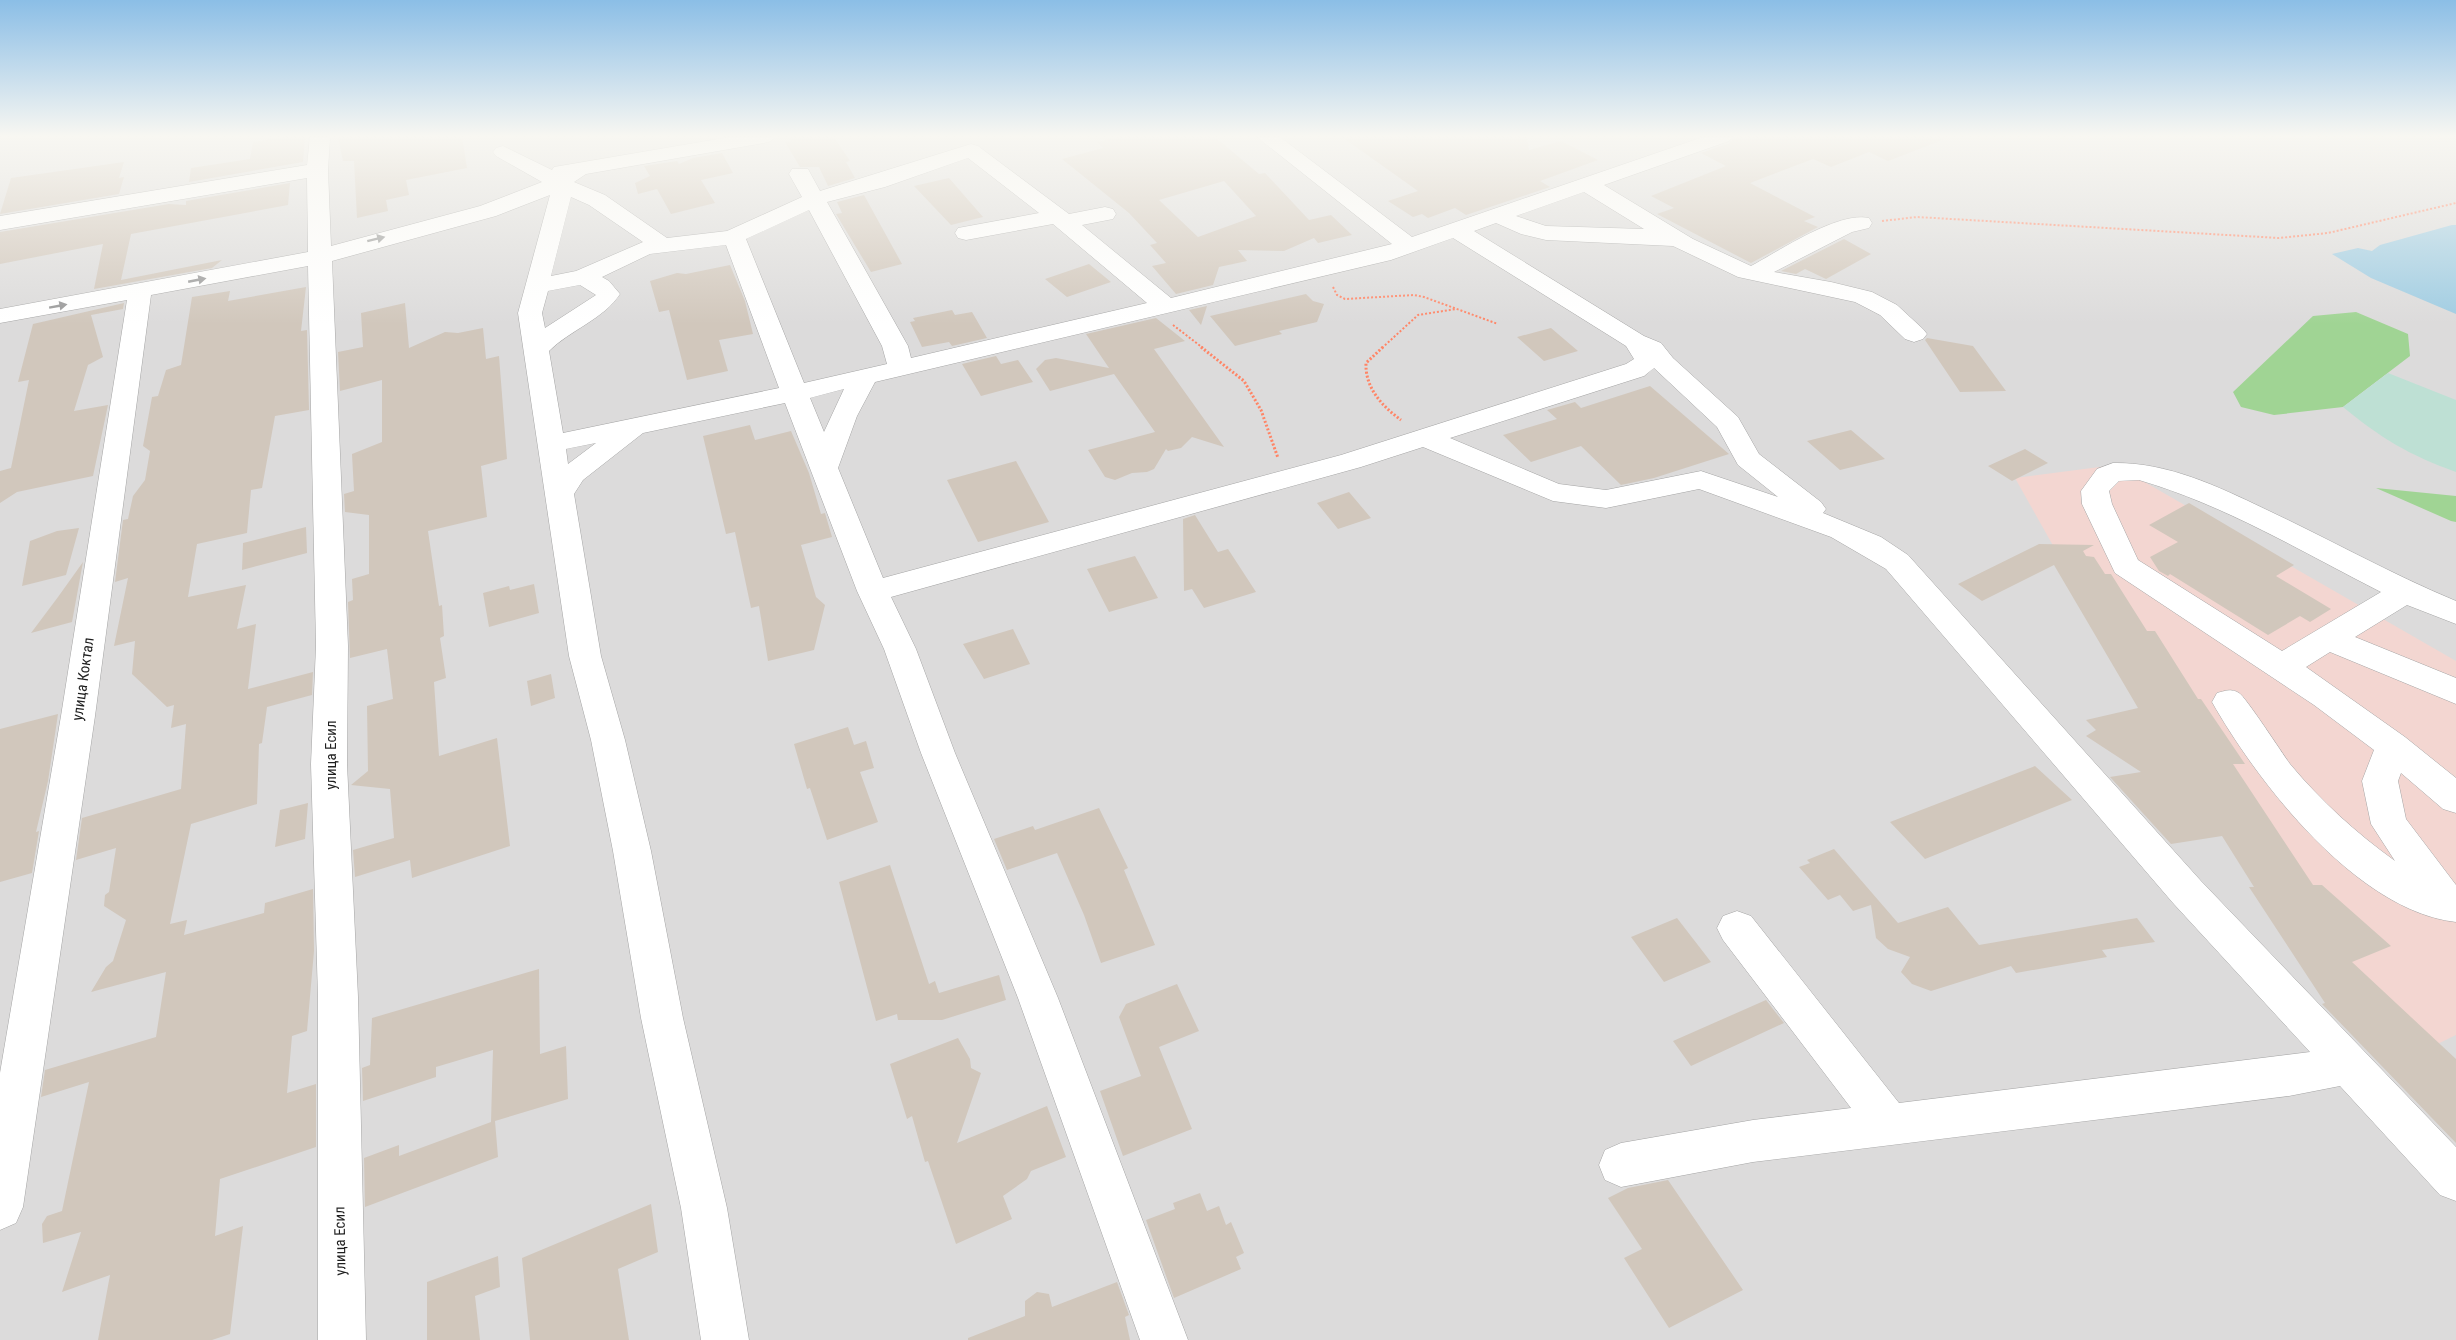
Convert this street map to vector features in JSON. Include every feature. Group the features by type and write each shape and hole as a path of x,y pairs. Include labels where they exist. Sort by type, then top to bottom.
{"street":[{"path":"0,223 107,200"},
{"name":"улица Есил","path":"319,200 332,646 329,764 338,997 342,1340"},
{"path":"0,316 320,257 356,244 483,214 516,200"},
{"path":"557,200 530,313 585,656 608,740 632,851 662,1018 704,1208 724,1340"},
{"path":"596,200 662,245"},
{"path":"535,286 583,277 643,249 662,245 708,242 734,236 814,200 895,346 901,367"},
{"path":"1036,200 1061,219 1161,308"},
{"path":"1348,200 1407,245"},
{"path":"552,443 698,411 796,393 1325,270 1383,255 1544,200"},
{"path":"1612,200 1683,241 1753,274 1787,284 1843,291 1881,304 1914,334"},
{"path":"966,233 1106,214"},
{"path":"1499,216 1513,226 1545,232 1633,235 1683,241"},
{"path":"1753,274 1845,226 1860,223"},
{"path":"1456,230 1635,341 1652,348 1664,363 1728,423 1748,459 1796,499 1842,530"},
{"path":"734,236 873,591 900,649 938,753 1038,998 1164,1340"},
{"path":"537,349 551,335 604,300 608,294 601,286 583,277"},
{"name":"улица Коктал","path":"0,1207 78,717 140,291"},
{"path":"1635,341 1648,356 1645,363 1635,370"},
{"path":"873,591 1426,438 1635,370 1664,363"},
{"path":"825,467 843,416 865,376"},
{"path":"560,493 573,474 633,427"},
{"path":"1426,438 1553,492 1606,499 1701,480 1727,471 1748,459"},
{"path":"2456,613 2406,591 2232,504 2166,477 2134,471 2115,471 2102,479 2095,491 2097,504 2126,566 2326,696 2393,746 2456,799"},
{"path":"1701,480 1842,530 1870,544 1897,562 1995,670 2187,892 2456,1179"},
{"path":"2281,667 2406,591"},
{"path":"2328,638 2456,692"},
{"path":"2229,702 2259,751 2303,806 2350,849 2406,889 2453,906"},
{"path":"2393,746 2380,781 2389,824 2453,906"},
{"path":"1737,928 1889,1124"},
{"path":"1621,1165 1753,1141 2289,1076 2347,1065"}],"path":[{"path":"1860,223 1917,217 2143,232 2279,238 2328,233 2368,225 2456,202"},
{"path":"1325,270 1337,295 1345,299 1414,295 1498,324"},
{"path":"1161,308 1244,381 1261,410 1278,453 1280,480"},
{"path":"1426,438 1389,412 1375,395 1364,374 1366,363 1418,315 1456,309"}],"shaded area":[{"path":"0,200 2456,200 2456,1340 0,1340"},
{"path":"2456,225 2456,314 2371,278 2332,254 2358,248 2372,251 2380,245"},
{"path":"2388,373 2456,400 2456,472 2396,445 2343,407"},
{"path":"2115,465 2456,661 2456,1035 2390,1067 2137,695 2015,478"}],"green space":[{"path":"2356,312 2408,334 2410,356 2343,407 2274,415 2241,407 2233,392 2313,316"},
{"path":"2376,488 2456,496 2456,522 2451,521"}],"building":[{"path":"4,200 86,200 0,214"},
{"path":"288,200 288,205 131,234 121,280 222,260 212,268 94,289 103,244 0,264 0,232 169,204 186,205 186,201"},
{"path":"356,200 388,200 386,200 388,211 357,218"},
{"path":"663,200 713,200 715,203 671,214"},
{"path":"866,200 902,264 871,272 836,214 842,213 837,202"},
{"path":"927,200 968,200 983,217 951,225"},
{"path":"1112,200 1161,200 1198,237 1256,216 1241,200 1290,200 1309,220 1331,215 1352,235 1318,243 1314,238 1284,251 1238,250 1247,261 1219,267 1213,285 1176,294 1152,266 1166,263 1150,245 1157,243 1129,213"},
{"path":"1512,200 1466,215 1455,208 1428,218 1422,214 1413,217 1388,201"},
{"path":"1658,200 1782,200 1815,217 1804,221 1818,227 1751,263 1657,214 1674,208"},
{"path":"1844,239 1871,254 1826,279 1805,269 1796,274 1781,271"},
{"path":"1089,264 1111,282 1067,297 1045,279"},
{"path":"730,265 745,301 753,334 719,340 728,371 687,380 669,310 659,312 650,281 677,273 686,274"},
{"path":"306,287 301,331 307,330 309,410 275,416 262,488 251,490 247,533 197,544 188,597 246,585 237,629 256,624 248,689 313,672 312,695 267,707 262,743 259,744 257,804 191,824 170,924 187,920 184,935 264,913 265,903 313,889 314,951 307,1031 292,1036 287,1093 316,1084 316,1147 220,1179 215,1236 243,1226 230,1334 212,1340 98,1340 110,1275 62,1292 81,1232 43,1243 42,1224 47,1216 62,1211 89,1082 41,1097 45,1070 156,1037 166,972 91,992 106,967 113,961 126,920 104,906 105,895 109,892 116,848 76,860 82,818 181,789 186,724 171,728 174,705 167,707 132,674 135,641 114,646 128,578 115,582 123,520 128,519 133,496 145,480 150,451 143,446 152,397 158,396 166,370 181,365 192,297 230,291 228,301"},
{"path":"1306,294 1313,301 1324,304 1317,322 1279,331 1282,334 1235,346 1210,316"},
{"path":"124,303 123,309 91,315 103,357 88,365 74,411 108,405 93,476 17,492 0,503 0,471 11,468 29,380 18,382 33,324"},
{"path":"405,303 409,348 445,332 458,333 483,328 486,359 499,356 507,459 481,466 487,517 428,531 439,606 442,605 444,636 440,638 446,678 434,682 439,756 497,738 510,846 412,878 410,860 355,877 353,850 394,838 390,789 351,785 368,771 367,706 393,699 387,649 350,658 348,602 353,600 352,579 369,574 369,515 345,512 344,494 354,491 352,454 382,442 382,380 340,391 338,352 363,347 361,313"},
{"path":"1207,306 1201,325 1189,310"},
{"path":"952,310 955,315 972,312 987,338 952,346 949,342 922,347 910,322 915,321 913,318"},
{"path":"1156,318 1185,341 1154,349 1224,447 1192,437 1181,448 1168,451 1166,449 1154,469 1132,473 1115,480 1105,477 1088,450 1155,432 1114,374 1050,391 1036,369 1045,360 1056,358 1109,368 1086,334"},
{"path":"1551,328 1578,351 1544,361 1517,337"},
{"path":"1927,338 1973,346 2006,391 1960,392 1925,340"},
{"path":"996,356 1001,364 1018,360 1033,382 981,396 962,364"},
{"path":"1650,386 1729,454 1654,478 1621,485 1581,446 1531,462 1503,435 1557,419 1547,410 1575,402 1581,408"},
{"path":"750,425 755,440 791,431 809,473 821,514 825,513 832,537 801,545 816,597 825,605 814,650 768,661 759,606 751,608 735,532 726,534 703,436"},
{"path":"1851,430 1885,459 1840,470 1807,441"},
{"path":"2025,449 2048,463 2012,481 1988,466"},
{"path":"1016,461 1049,522 978,542 947,480"},
{"path":"1349,492 1371,518 1338,529 1317,503"},
{"path":"2189,503 2294,565 2276,576 2331,609 2310,622 2300,616 2268,635 2170,574 2168,576 2159,571 2150,557 2178,542 2149,525"},
{"path":"1195,515 1218,552 1228,549 1256,592 1204,608 1192,589 1184,591 1183,519"},
{"path":"306,527 307,553 242,570 243,543"},
{"path":"79,528 66,575 22,586 30,541 57,531"},
{"path":"2039,544 2094,545 2083,551 2086,556 2094,557 2105,574 2111,574 2147,631 2155,631 2198,699 2201,699 2245,764 2233,764 2313,885 2322,885 2391,946 2352,962 2456,1059 2456,1143 2322,1004 2325,1003 2249,887 2254,887 2222,836 2171,844 2110,777 2141,772 2086,736 2096,730 2086,720 2138,708 2054,565 1982,601 1958,584"},
{"path":"1135,556 1158,598 1109,612 1087,569"},
{"path":"83,562 72,622 31,633 58,597"},
{"path":"534,584 539,613 489,627 483,593 509,586 510,590"},
{"path":"1013,629 1030,664 984,679 963,644"},
{"path":"551,674 555,698 531,706 527,681"},
{"path":"58,714 48,781 36,832 39,831 32,873 0,882 0,729"},
{"path":"848,727 854,745 866,741 874,768 860,772 878,822 827,840 810,788 807,789 794,744"},
{"path":"2035,766 2072,800 1925,859 1890,822"},
{"path":"308,803 305,839 275,847 280,810"},
{"path":"1099,808 1128,868 1124,870 1155,945 1101,963 1084,915 1057,853 1007,870 994,839 1033,826 1035,830"},
{"path":"1834,849 1898,923 1948,907 1979,945 2137,918 2155,942 2102,950 2107,957 2016,973 2011,966 1931,991 1912,984 1901,972 1910,957 1888,949 1876,938 1871,905 1853,911 1840,895 1828,900 1799,867 1810,863 1807,860"},
{"path":"890,865 929,984 935,981 939,993 999,975 1006,1000 942,1020 898,1020 897,1014 876,1021 839,882"},
{"path":"1677,918 1711,962 1664,982 1631,937"},
{"path":"539,969 540,1054 566,1046 568,1099 495,1121 498,1157 365,1207 364,1158 399,1145 399,1156 491,1122 493,1050 436,1067 436,1077 363,1101 362,1068 370,1065 372,1018"},
{"path":"1177,984 1199,1031 1159,1047 1192,1129 1123,1156 1100,1091 1141,1076 1119,1017 1126,1004"},
{"path":"1766,1000 1784,1023 1691,1066 1673,1041"},
{"path":"958,1038 970,1059 971,1068 981,1073 957,1143 1047,1106 1066,1157 1031,1171 1027,1179 1003,1196 1012,1219 956,1244 928,1161 925,1162 912,1116 907,1119 890,1064"},
{"path":"1668,1180 1743,1290 1669,1328 1624,1258 1642,1249 1608,1198 1628,1188"},
{"path":"1200,1193 1207,1211 1219,1206 1226,1225 1231,1222 1244,1253 1236,1257 1241,1269 1174,1298 1146,1220 1175,1209 1173,1203"},
{"path":"651,1204 658,1252 618,1269 629,1340 530,1340 522,1258"},
{"path":"498,1256 500,1287 475,1296 480,1340 427,1340 427,1282"},
{"path":"1117,1282 1129,1315 1125,1317 1130,1340 968,1340 968,1338 1025,1316 1025,1301 1037,1292 1049,1294 1052,1307"}]}
